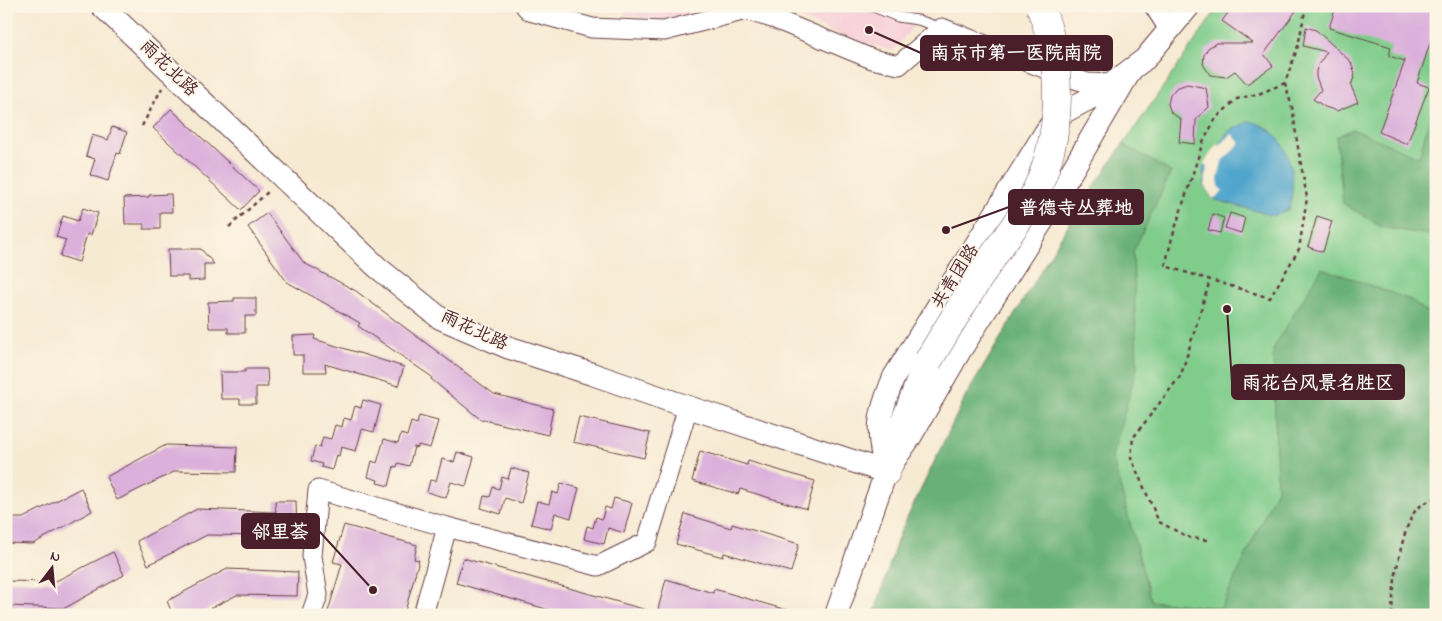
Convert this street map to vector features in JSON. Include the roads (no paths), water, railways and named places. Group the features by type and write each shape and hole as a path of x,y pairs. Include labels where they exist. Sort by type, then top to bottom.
{"main road":[{"path":"886,472 928,361 959,309 1033,196 1049,155 1054,131 1058,92 1054,51 1040,6"}],"street":[{"name":"雨花北路","path":"102,6 376,267 440,318 507,347 886,472"},
{"path":"525,6 530,11 592,28 664,31 746,8 872,59 898,65 942,28 1064,76 1088,83 1112,84"},
{"path":"1154,6 1170,31"},
{"name":"共青团路","path":"886,472 879,443 879,421 894,377 1052,123 1064,112 1112,84 1145,59 1189,6"},
{"name":"共青团路","path":"836,615 886,472 909,439 961,349 1043,220 1131,70"},
{"path":"311,615 318,595 312,556 318,490 447,527 598,566 647,542 688,407"},
{"path":"423,615 447,527"}],"lane":[{"path":"871,6 898,17 918,20 942,28"}],"water":[{"path":"1250,121 1263,126 1274,134 1288,155 1291,168 1292,196 1289,209 1274,216 1213,199 1205,187 1203,168 1229,131"}],"place":[{"name":"南京市第一医院南院","path":"869,30"},
{"name":"普德寺丛葬地","path":"946,230"},
{"name":"雨花台风景名胜区","path":"1227,309"},
{"name":"邻里荟","path":"373,590"}]}
